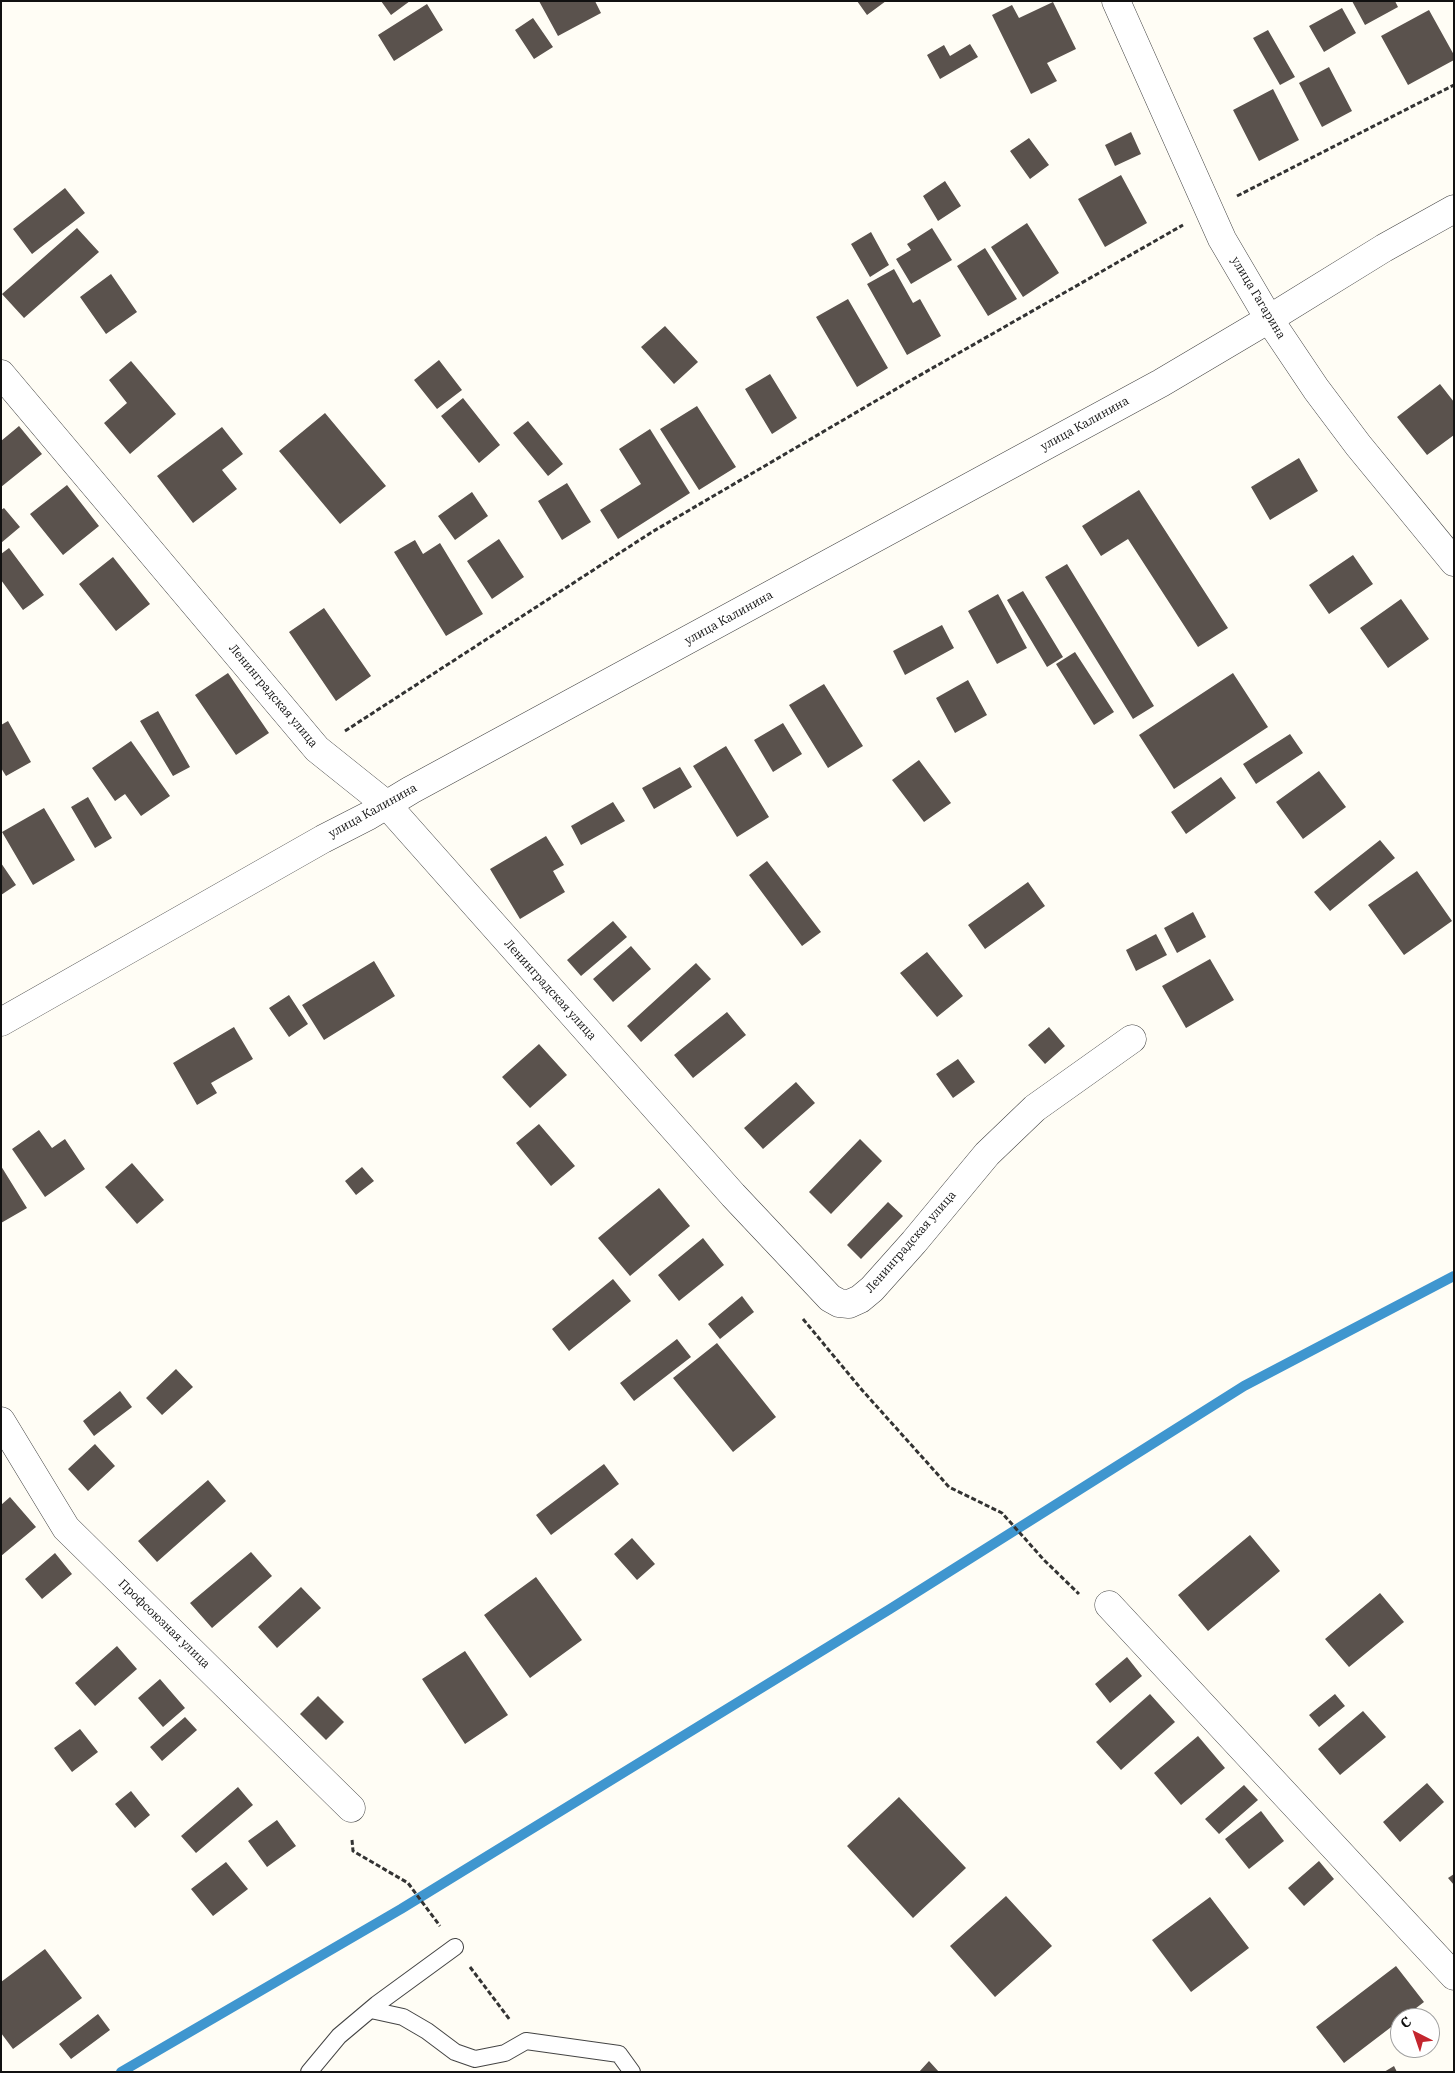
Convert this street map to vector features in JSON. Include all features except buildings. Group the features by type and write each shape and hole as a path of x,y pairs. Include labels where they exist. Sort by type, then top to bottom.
{"street":[{"name":"улица Гагарина","path":"1116,1 1222,239 1269,319 1316,389 1358,446 1454,562"},
{"name":"улица Калинина","path":"1,1022 387,804 1161,383 1384,248 1454,209"},
{"name":"Ленинградская улица","path":"1,374 317,748 387,804 733,1195 830,1298 839,1303 849,1304 860,1299 872,1289 987,1154 1035,1108 1132,1039"},
{"name":"Профсоюзная улица","path":"1,1421 66,1528 351,1808"},
{"path":"1097,1602 1454,1976"}],"lane":[{"path":"309,2072 339,2036 423,1969 456,1947"},
{"path":"371,2010 402,2017 427,2031 455,2052 475,2059 506,2053 526,2041 619,2054 632,2072"}],"path":[{"path":"317,748 652,532 917,377 1209,210 1454,85"},
{"path":"1011,1522 1044,1560 1097,1602"},
{"path":"351,1808 353,1851 408,1883 526,2041"}],"waterway":[{"path":"121,2072 401,1909 890,1609 1244,1386 1454,1276"}]}
